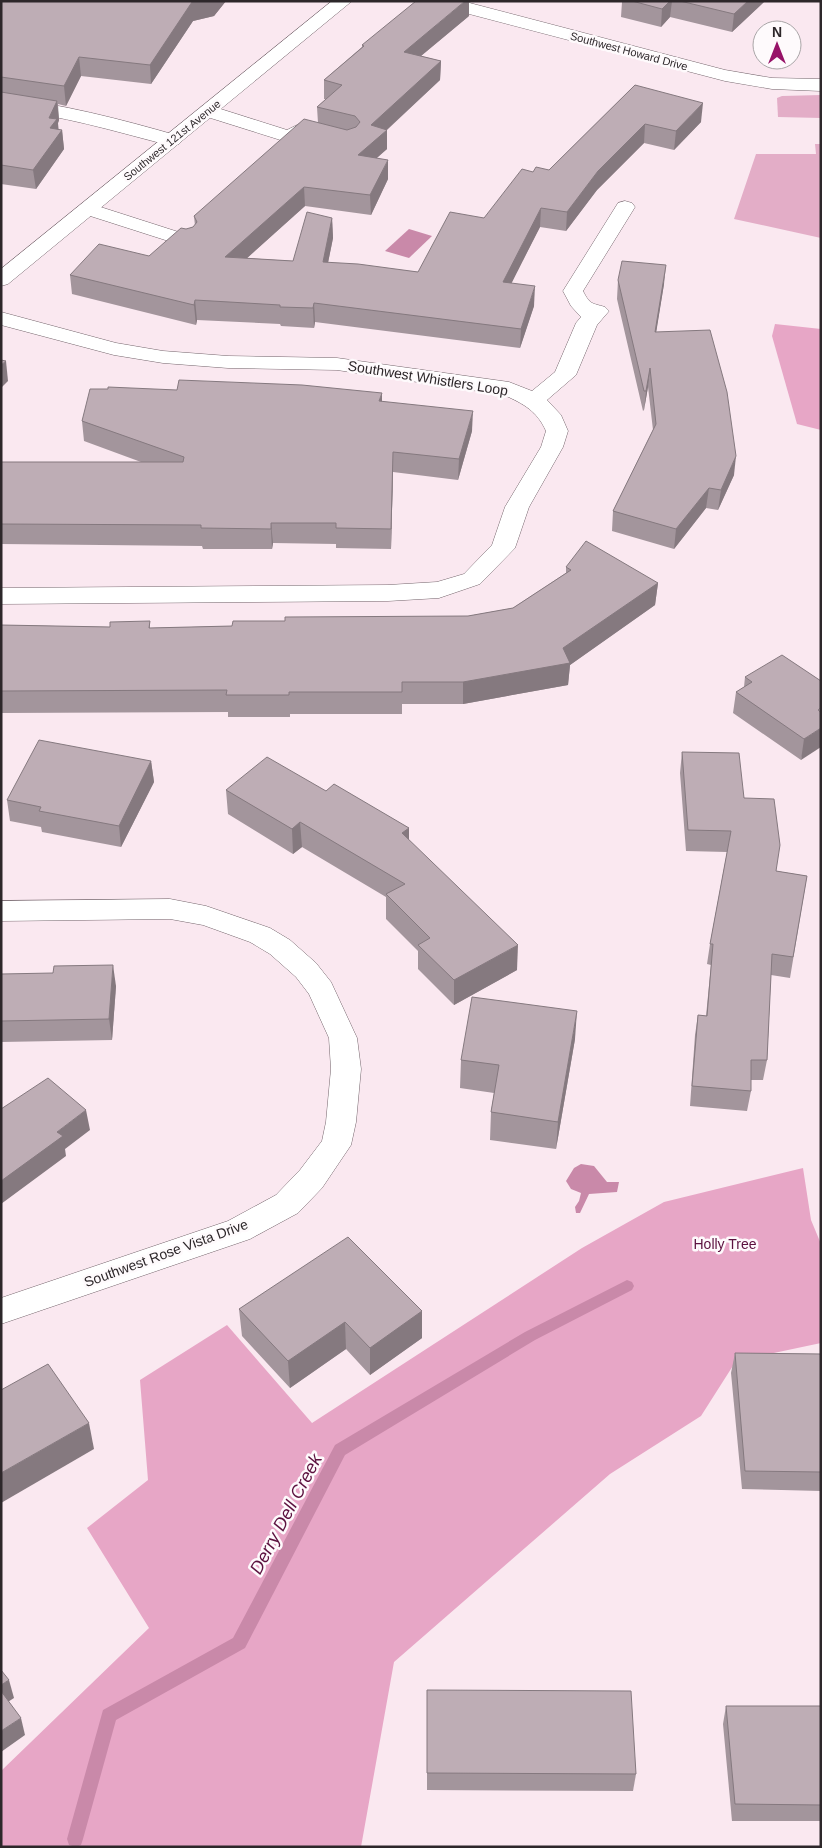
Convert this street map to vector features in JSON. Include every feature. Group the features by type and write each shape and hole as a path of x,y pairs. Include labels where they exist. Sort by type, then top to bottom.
{"street":[{"name":"Southwest 121st Avenue","path":"1,280 342,1"},
{"name":"Southwest Howard Drive","path":"441,1 709,72 760,83 787,86 821,85"},
{"path":"1,103 63,111 116,123 172,140"},
{"path":"208,111 290,137 301,129 338,139"},
{"path":"534,400 565,376 587,323 595,314 578,302 572,291 624,207"},
{"path":"88,209 187,241"},
{"name":"Southwest Whistlers Loop","path":"1,318 114,349 154,356 228,362 337,364 509,389 534,400 550,415 557,431 552,447 517,507 503,548 472,578 439,590 388,593 1,596"},
{"name":"Southwest Rose Vista Drive","path":"1,911 170,909 206,916 260,935 280,947 306,970 321,989 343,1038 346,1070 341,1122 336,1145 315,1174 287,1204 239,1230 1,1311"}],"shaded area":[{"path":"821,95 821,118 778,117 777,98 782,96"},
{"path":"815,144 821,144 821,238 734,219 756,154 816,154"},
{"path":"409,229 432,236 409,258 385,251"},
{"path":"581,1164 594,1166 607,1182 619,1182 617,1192 589,1194 580,1213 576,1213 575,1207 581,1193 571,1189 566,1181 574,1168"}],"green space":[{"path":"775,324 821,329 821,430 797,424 772,336"},
{"name":"Holly Tree","path":"803,1168 811,1220 821,1244 821,1343 736,1361 701,1416 610,1474 394,1662 361,1847 1,1847 1,1771 149,1628 87,1528 148,1480 140,1380 227,1325 312,1423 582,1248 664,1202"}],"building":[{"path":"1,1 197,1 192,2 150,65 79,57 64,86 1,77"},
{"path":"416,1 465,1 404,52 441,61 371,125 387,130 358,155 388,160 370,195 304,187 225,257 293,261 307,212 332,218 323,262 358,264 418,272 450,212 484,218 522,169 533,172 536,167 549,170 635,85 703,103 676,131 645,124 598,171 567,212 541,208 503,282 535,286 521,329 314,303 313,308 195,300 194,305 70,275 99,244 149,256 181,228 193,227 197,222 194,216 304,119 347,130 356,127 360,122 355,116 317,107 342,85 324,80 364,46 362,45"},
{"path":"632,1 670,1 662,9"},
{"path":"680,1 748,1 734,14"},
{"path":"1,92 57,101 49,118 57,119 50,128 62,130 33,170 1,165"},
{"path":"622,261 666,265 655,332 710,330 727,392 736,456 721,490 709,488 676,529 613,511 656,424 650,368 646,391 644,391 618,280"},
{"path":"179,380 302,385 382,393 379,401 473,411 459,459 393,452 391,529 336,528 336,523 271,523 271,529 201,528 201,525 1,524 1,462 183,462 184,457 82,421 90,389 108,389 108,387 177,390"},
{"path":"586,541 658,583 563,648 570,663 463,682 402,682 402,692 289,692 289,695 226,695 227,690 1,691 1,625 110,627 110,622 150,621 149,628 232,626 233,621 285,621 285,617 468,616 513,608 571,570 566,567"},
{"path":"782,655 821,681 821,708 818,710 821,712 821,728 804,739 736,692 752,682 745,677"},
{"path":"39,740 151,761 119,826 39,811 41,807 7,800"},
{"path":"682,752 739,753 744,798 774,799 780,845 776,871 807,876 793,957 772,954 767,1060 751,1060 751,1091 692,1086 698,1015 707,1016 713,944 710,944 731,831 688,830"},
{"path":"267,757 326,791 334,784 409,828 402,833 518,945 454,980 418,945 430,938 386,894 405,884 300,822 292,829 226,790"},
{"path":"113,965 109,1019 1,1021 1,974 53,973 54,966"},
{"path":"472,997 577,1011 558,1122 491,1112 499,1065 461,1060"},
{"path":"48,1078 86,1110 57,1132 63,1136 1,1181 1,1109"},
{"path":"348,1237 422,1311 370,1348 345,1322 288,1361 239,1309"},
{"path":"735,1353 821,1354 821,1472 745,1471"},
{"path":"48,1364 89,1423 1,1473 1,1390"},
{"path":"1,1670 9,1680 1,1685"},
{"path":"427,1690 631,1691 636,1774 427,1773"},
{"path":"1,1691 21,1718 1,1731"},
{"path":"726,1706 821,1706 821,1805 735,1804"}],"waterway":[{"name":"Derry Dell Creek","path":"75,1839 109,1715 239,1643 340,1450 530,1336 627,1286"}]}
